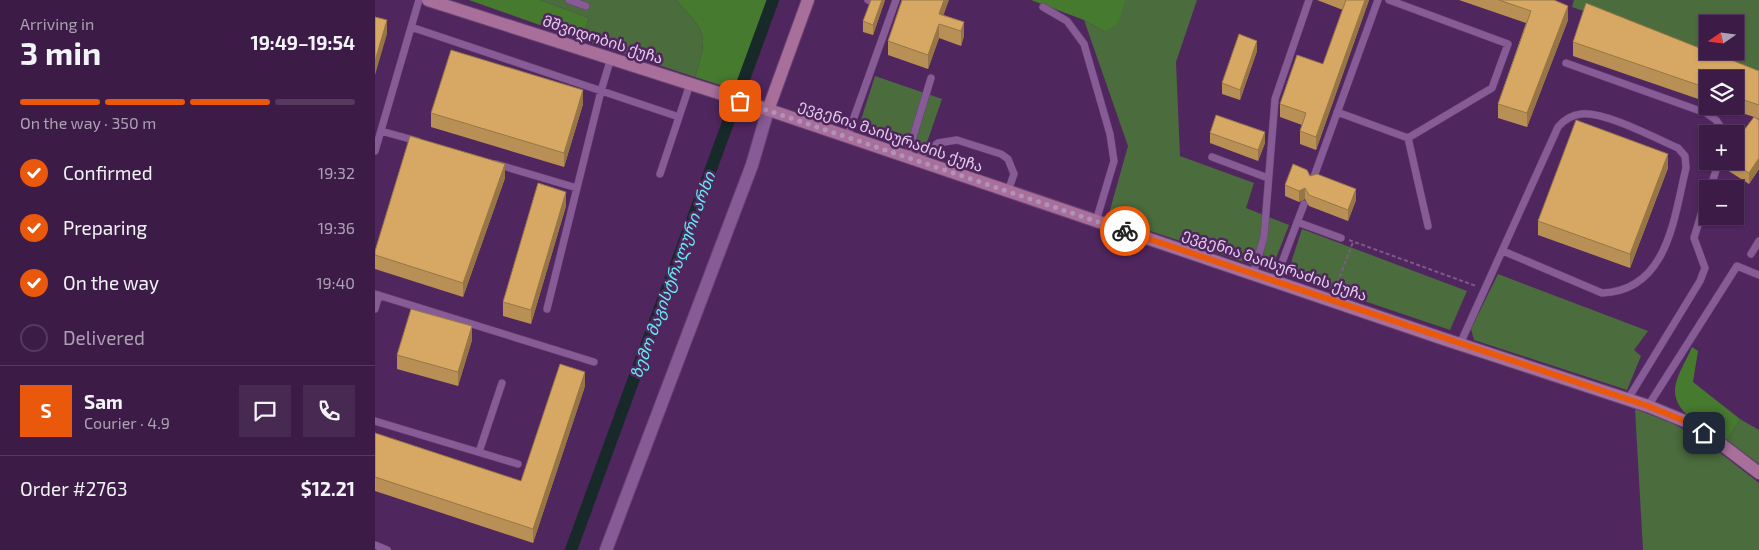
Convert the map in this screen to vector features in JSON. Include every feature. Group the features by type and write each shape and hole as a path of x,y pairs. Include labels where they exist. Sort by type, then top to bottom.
{"street":[{"name":"მშვიდობის ქუჩა","path":"428,0 768,110"},
{"path":"606,550 752,165 768,110 809,0"},
{"name":"ევგენია მაისურაძის ქუჩა","path":"768,110 1648,406 1687,422 1721,444 1759,473"}],"lane":[{"path":"375,151 419,0"},
{"path":"569,0 586,6"},
{"path":"847,136 895,0"},
{"path":"1253,274 1264,237 1275,99 1309,0"},
{"path":"1312,182 1378,0"},
{"path":"1389,0 1508,44 1492,88 1408,138"},
{"path":"1043,7 1067,21 1084,44 1110,134 1113,161 1096,221"},
{"path":"411,27 679,117"},
{"path":"547,309 601,91 611,58"},
{"path":"1566,63 1706,113 1716,120 1719,125"},
{"path":"911,158 931,78"},
{"path":"660,174 690,84"},
{"path":"1337,112 1408,138"},
{"path":"1460,344 1503,252 1557,127 1565,119 1582,114 1598,115 1678,148 1685,156 1686,168 1668,242 1657,264 1631,286 1602,293 1503,252"},
{"path":"381,131 428,144"},
{"path":"1408,138 1428,226"},
{"path":"911,158 937,143 957,140 1001,154 1008,158 1014,174 1008,191"},
{"path":"1212,158 1268,178"},
{"path":"484,161 577,188"},
{"path":"1275,281 1304,204"},
{"path":"1628,399 1700,281 1705,268 1694,238 1699,221"},
{"path":"1297,222 1341,238"},
{"path":"1751,254 1759,241"},
{"path":"1648,406 1737,266 1759,275"},
{"path":"375,309 377,295 594,362"},
{"path":"479,452 502,382"},
{"path":"375,421 518,464"},
{"path":"375,545 387,550"}],"path":[{"path":"1341,238 1485,290"},
{"path":"1330,300 1353,242"}],"green space":[{"path":"469,0 540,0 589,18 582,40"},
{"path":"540,0 676,0 694,20 702,34 702,51 695,77 582,40 589,18"},
{"path":"676,0 767,0 736,90 695,77 702,51 702,34 694,20"},
{"path":"1031,0 1125,0 1125,2 1118,23 1105,32 1084,20"},
{"path":"1125,0 1197,0 1176,62 1180,156 1254,183 1246,208 1289,225 1271,271 1108,217 1128,146 1084,20 1105,32"},
{"path":"1574,0 1759,0 1759,72 1724,60 1744,60 1744,15 1699,15 1699,51 1572,7"},
{"path":"875,76 942,99 923,154 863,130 860,123"},
{"path":"1302,229 1467,291 1450,330 1287,275"},
{"path":"1498,274 1648,331 1634,350 1641,356 1627,390 1474,340 1471,329"},
{"path":"1692,347 1698,351 1693,382 1740,419 1727,440 1700,425 1683,411 1678,403 1675,394 1676,383"},
{"path":"1635,409 1672,423 1706,442 1759,483 1759,550 1643,550"},
{"path":"1740,419 1759,430 1759,464 1727,440"}],"building":[{"path":"871,0 882,0 873,25 863,21"},
{"path":"902,0 944,0 939,14 964,22 961,31 939,24 928,55 888,41"},
{"path":"1346,0 1365,0 1316,137 1300,131 1306,113 1280,104 1297,55 1323,64"},
{"path":"1499,0 1554,0 1568,6 1527,113 1498,104 1531,11"},
{"path":"1586,3 1699,48 1699,60 1732,60 1759,71 1759,105 1744,100 1744,70 1699,70 1699,85 1573,42"},
{"path":"375,17 387,20 375,61"},
{"path":"1239,34 1257,41 1240,90 1222,83"},
{"path":"451,50 583,90 564,153 431,113"},
{"path":"1216,115 1265,132 1258,150 1210,133"},
{"path":"1754,117 1759,120 1759,158 1749,173 1744,170 1744,130"},
{"path":"1576,120 1668,154 1630,254 1538,221"},
{"path":"410,136 505,164 463,283 375,255"},
{"path":"1293,164 1307,170 1310,176 1317,174 1356,189 1348,210 1309,195 1305,188 1299,191 1285,185"},
{"path":"538,183 566,192 531,310 503,302"},
{"path":"411,309 472,326 458,372 397,355"},
{"path":"560,364 585,372 533,529 375,477 375,433 521,481"}],"waterway":[{"name":"ზემო მაგისტრალური არხი","path":"571,550 773,0"}],"way so far":[{"path":"740,101 1125,231"}],"route":[{"path":"1125,231 1648,406 1687,422 1704,433"}]}
